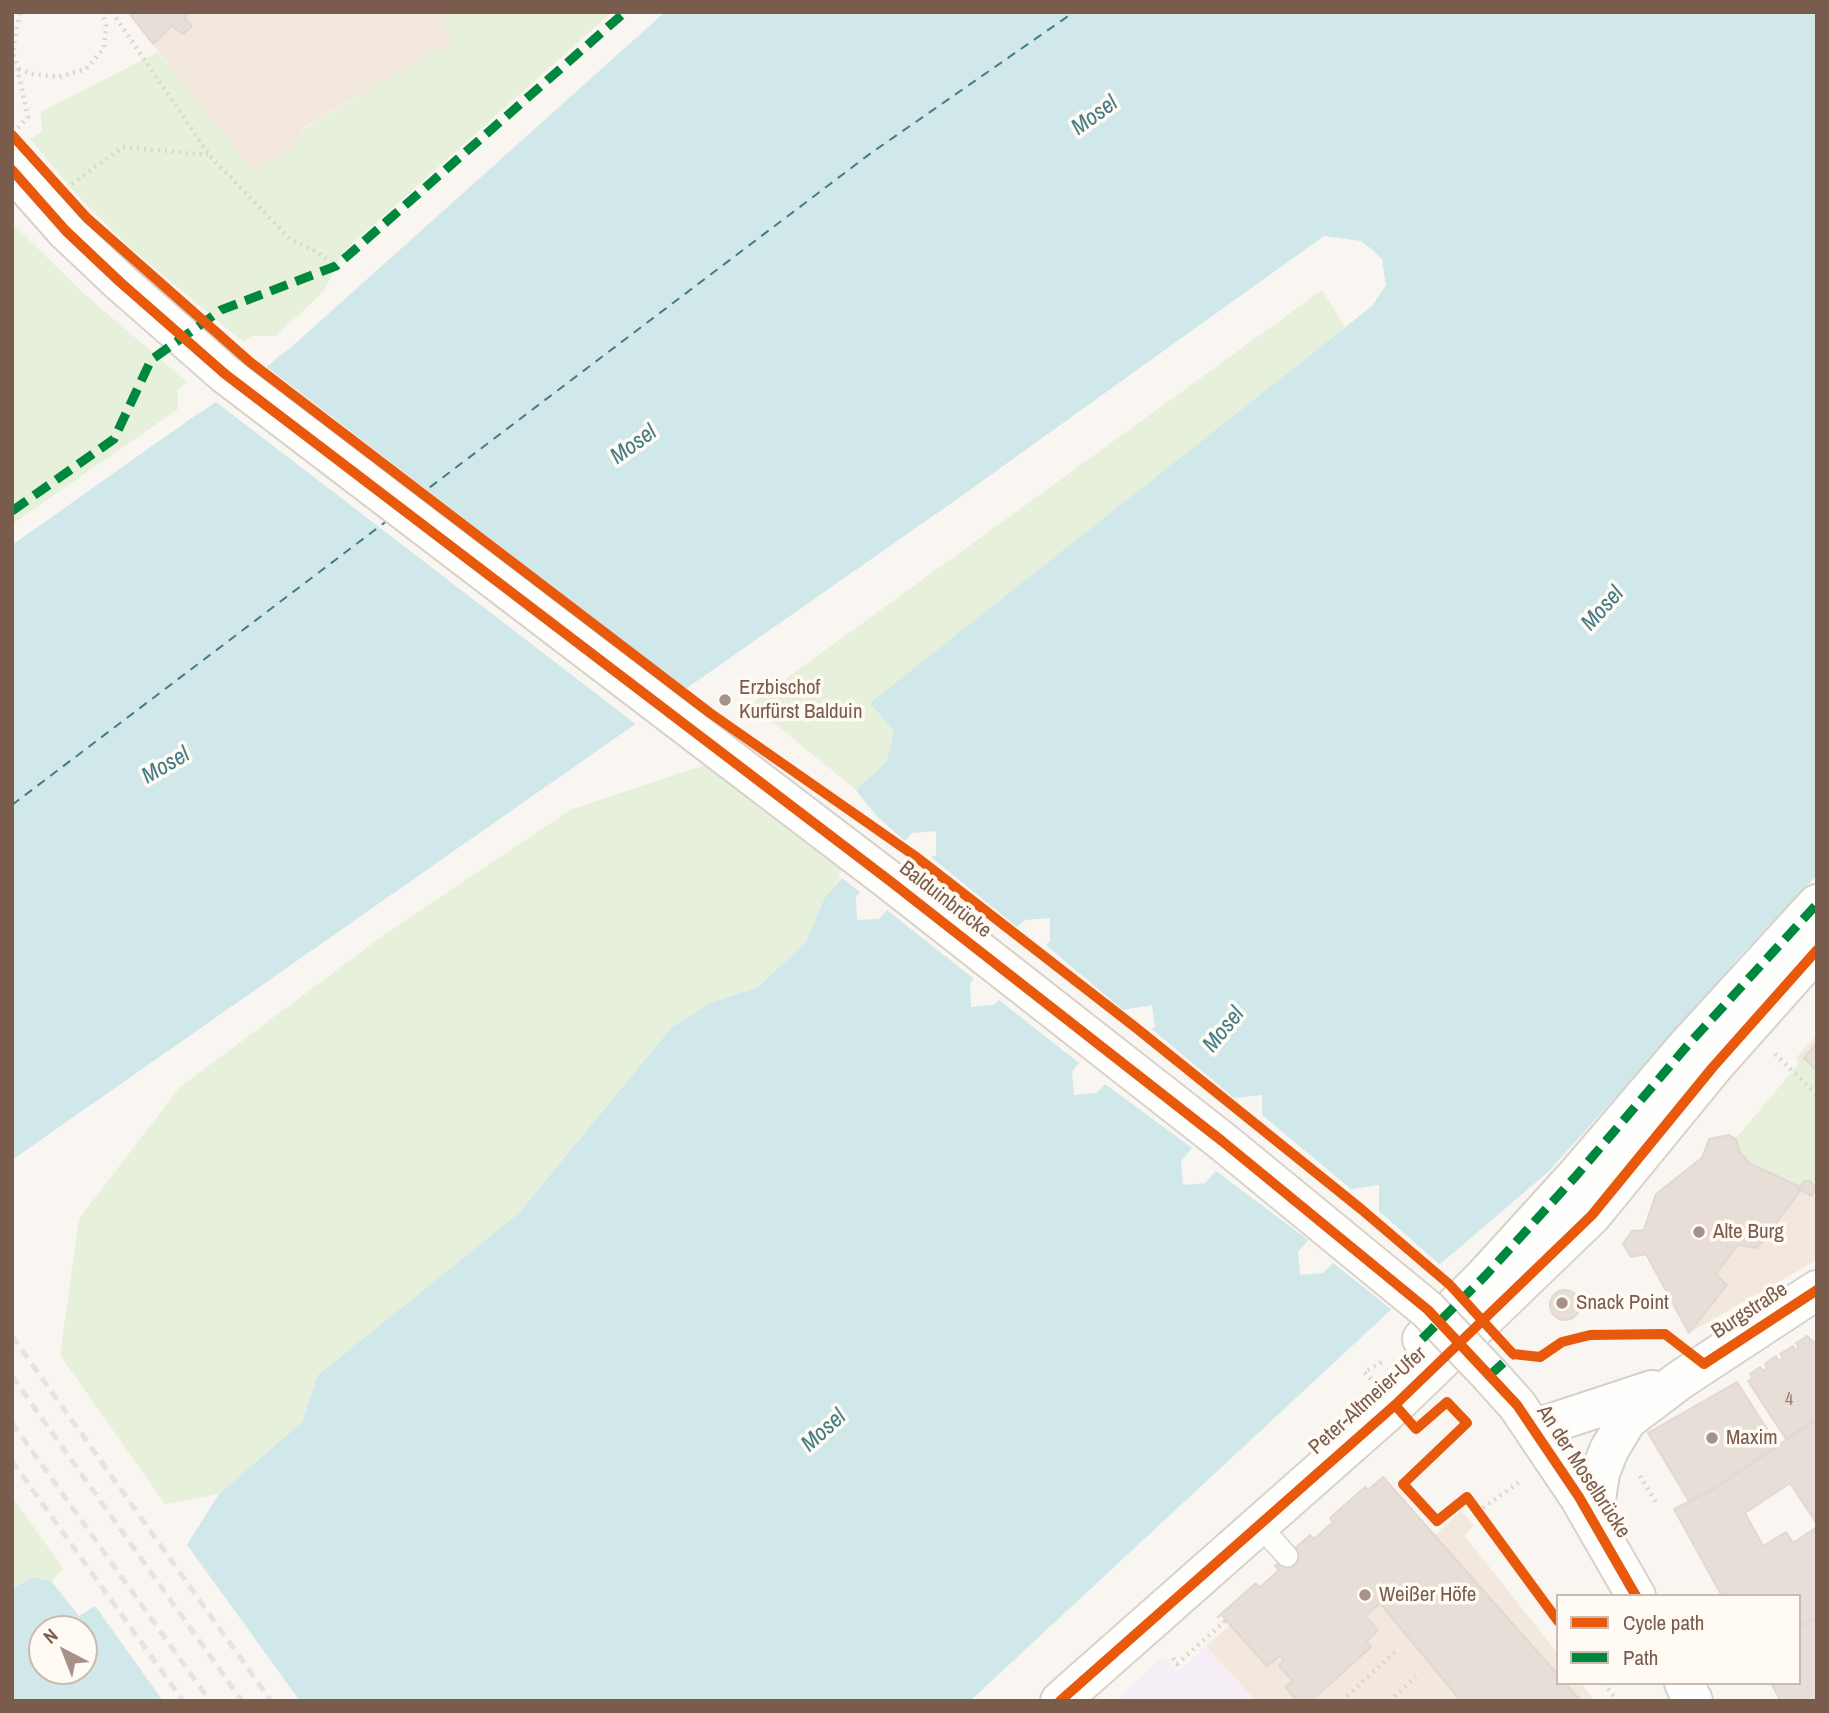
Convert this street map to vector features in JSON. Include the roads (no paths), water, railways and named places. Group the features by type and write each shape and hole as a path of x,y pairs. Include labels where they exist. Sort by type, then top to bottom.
{"street":[{"name":"Balduinbrücke","path":"12,170 93,256 225,374 890,881 1222,1141 1429,1310 1490,1375"},
{"name":"Peter-Altmeier-Ufer","path":"1422,1339 1531,1226 1687,1046 1817,904"},
{"name":"Peter-Altmeier-Ufer","path":"1060,1701 1395,1405 1592,1215 1730,1046 1817,950"},
{"name":"Burgstraße","path":"1592,1519 1600,1474 1613,1442 1627,1420 1680,1380 1817,1290"},
{"name":"An der Moselbrücke","path":"1490,1375 1534,1429 1592,1519 1635,1594"},
{"name":"Burgstraße","path":"1534,1429 1680,1380"},
{"path":"1685,1685 1693,1701"}],"lane":[{"path":"1259,1525 1287,1556"}],"water":[{"name":"Mosel","path":"665,12 1817,12 1817,875 1736,960 1730,970 1548,1172 1439,1265 970,1701 12,1701 12,1588 35,1577 51,1581 78,1615 28,1615 28,1685 98,1685 98,1615 81,1615 183,1551 219,1494 302,1422 318,1375 519,1213 671,1028 710,1003 758,987 806,942 825,897 886,828 856,790 887,761 894,731 870,703 1372,306 1386,285 1382,259 1361,241 1324,236 950,504 12,1160 12,545 288,350"}],"railway":[{"path":"12,1336 271,1701"},
{"path":"12,1376 242,1701"},
{"path":"12,1423 210,1701"},
{"path":"12,1461 183,1701"}],"place":[{"name":"Erzbischof Kurfürst Balduin","path":"725,700"},
{"name":"Alte Burg","path":"1699,1232"},
{"name":"Snack Point","path":"1562,1303"},
{"name":"Maxim","path":"1712,1438"},
{"name":"Weißer Höfe","path":"1365,1595"}]}
